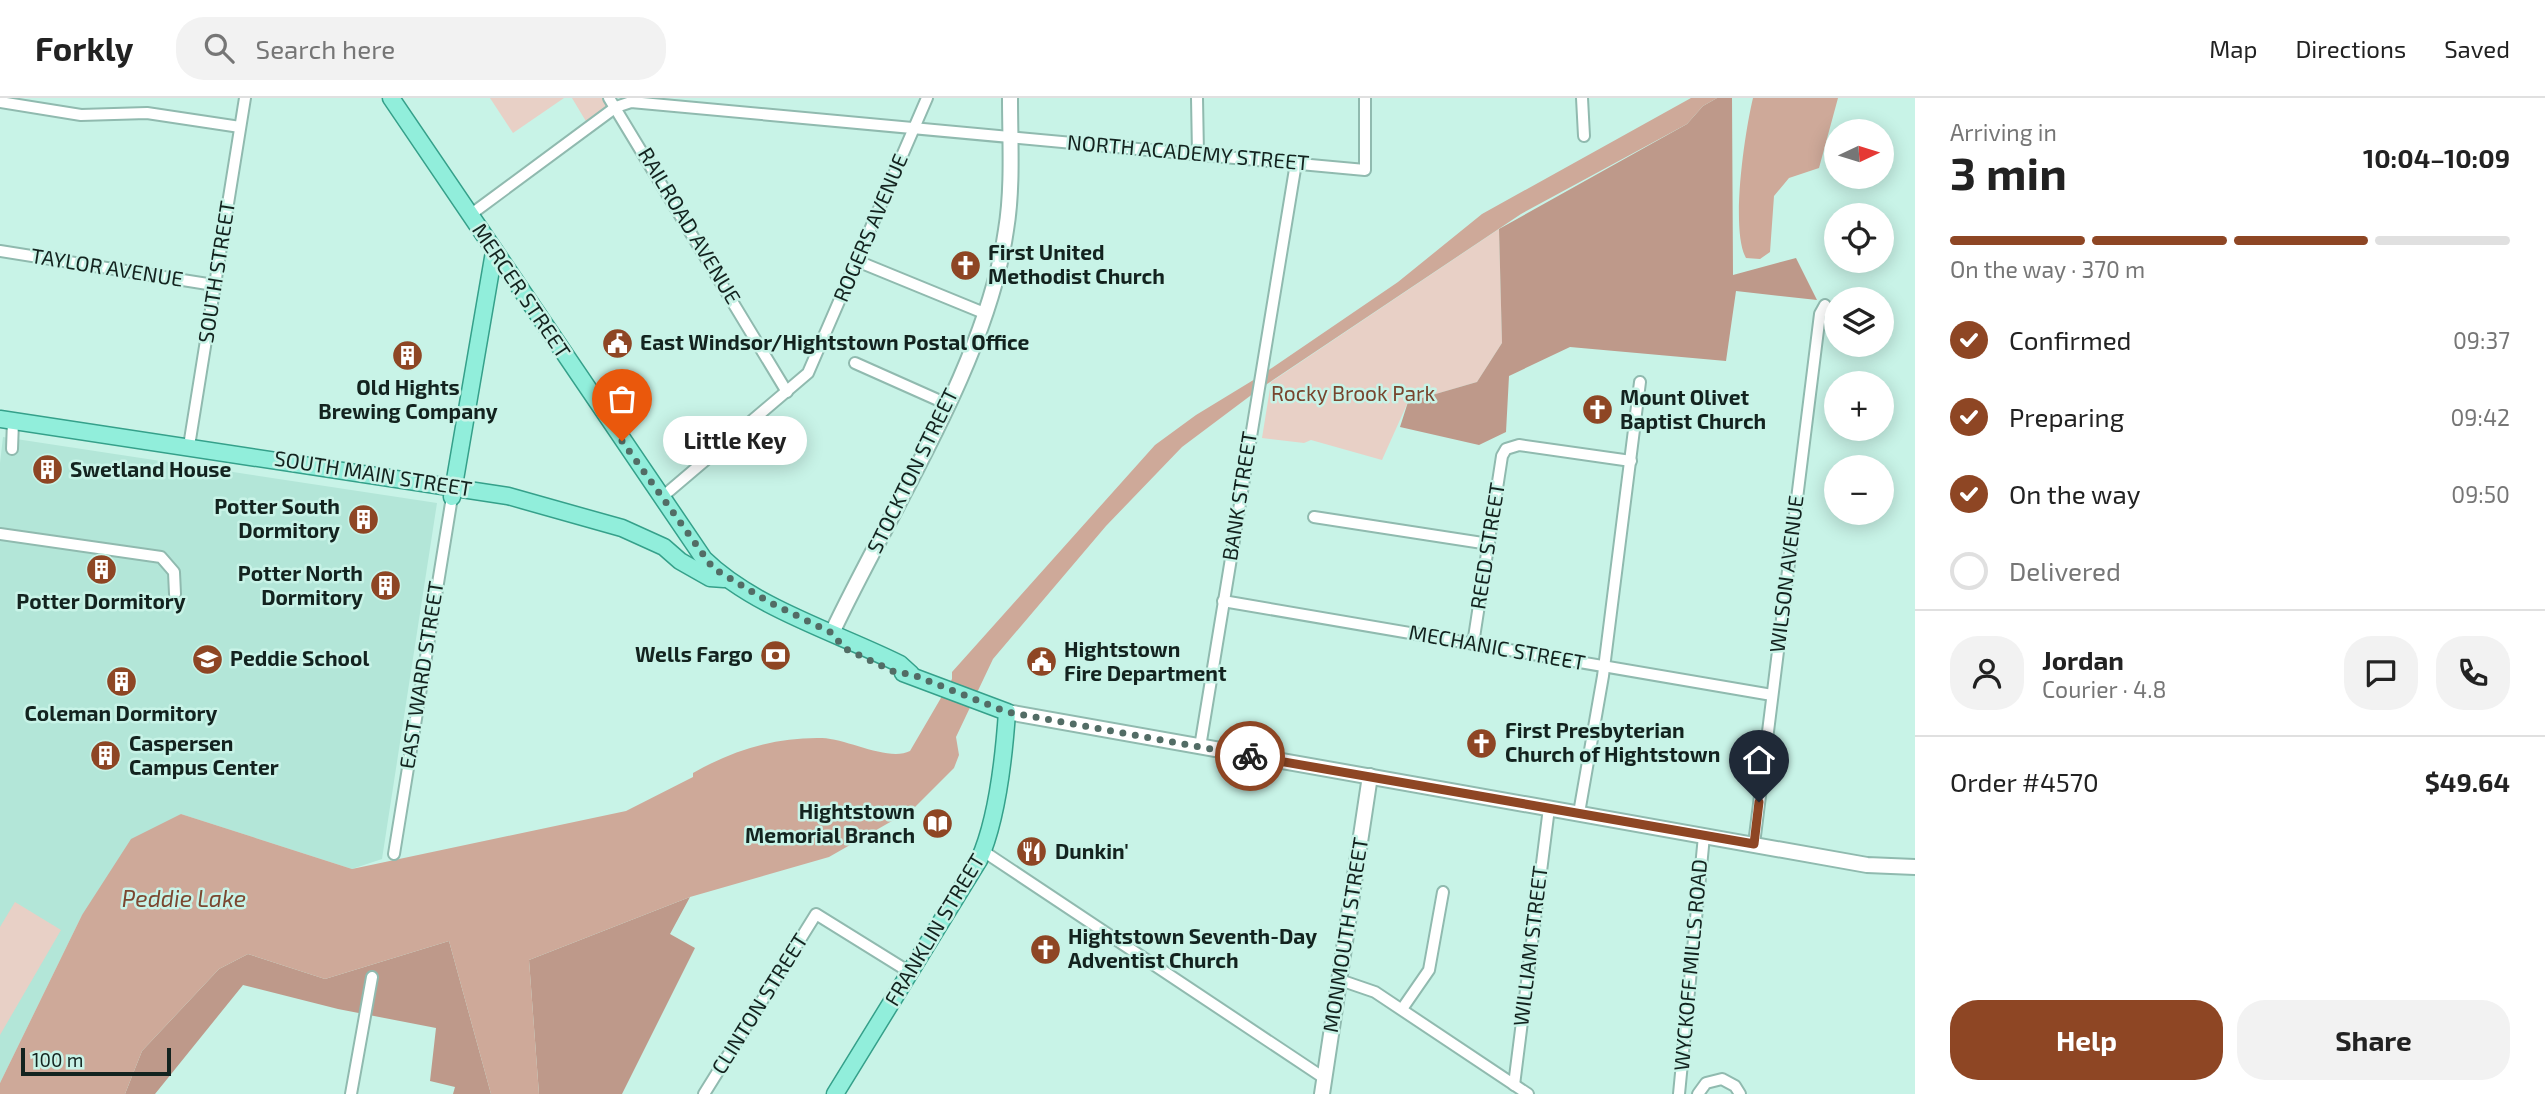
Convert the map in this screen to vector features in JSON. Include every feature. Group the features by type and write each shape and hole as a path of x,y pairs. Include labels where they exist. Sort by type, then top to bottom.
{"main road":[{"name":"MERCER STREET","path":"391,98 661,498 704,559 730,580"},
{"path":"453,492 494,252"},
{"name":"SOUTH MAIN STREET","path":"10,421 189,446 453,492 508,496 598,519 653,541 710,578 730,580"},
{"path":"730,580 832,633 901,664 911,674 976,702 1007,712"},
{"path":"976,702 1005,735"},
{"name":"FRANKLIN STREET","path":"835,1094 911,973 983,850 1007,712"}],"street":[{"name":"SOUTH STREET","path":"189,446 245,98"},
{"name":"ROGERS AVENUE","path":"661,498 808,373 928,98"},
{"name":"STOCKTON STREET","path":"832,633 947,404 984,313 1007,229 1010,98"},
{"path":"1197,98 1198,154"},
{"name":"NORTH ACADEMY STREET","path":"612,103 631,102 1365,170 1365,98"},
{"path":"1582,98 1584,136"},
{"path":"0,102 81,115 147,113 240,127"},
{"path":"470,215 612,103"},
{"name":"RAILROAD AVENUE","path":"612,103 787,392"},
{"name":"BANK STREET","path":"1200,747 1296,163"},
{"name":"TAYLOR AVENUE","path":"0,251 214,285"},
{"path":"857,261 984,313"},
{"name":"WILSON AVENUE","path":"1754,844 1820,314 1824,307"},
{"path":"855,363 947,404"},
{"path":"1579,813 1604,667 1640,382"},
{"name":"REED STREET","path":"1473,644 1502,456 1506,449 1519,446 1631,461"},
{"name":"EAST WARD STREET","path":"394,854 453,492"},
{"path":"1314,517 1489,544"},
{"path":"0,534 161,557 174,572 175,594"},
{"name":"MECHANIC STREET","path":"1223,601 1772,695"},
{"path":"1007,712 1877,866 1915,867"},
{"name":"MONMOUTH STREET","path":"1322,1094 1370,776"},
{"name":"WILLIAM STREET","path":"1514,1085 1549,808"},
{"name":"WYCKOFF MILLS ROAD","path":"1679,1094 1703,836"},
{"path":"983,850 1324,1078"},
{"path":"1402,1009 1429,970 1443,892"},
{"name":"CLINTON STREET","path":"704,1094 816,914 911,973"},
{"path":"351,1094 372,977"},
{"path":"1340,980 1362,986 1402,1009 1528,1094"},
{"path":"1698,1094 1706,1083 1722,1079 1735,1086 1740,1094"}],"shaded area":[{"path":"1717,98 1732,98 1733,275 1796,258 1817,300 1736,291 1726,361 1570,347 1509,376 1506,432 1479,445 1400,427 1408,402 1477,382 1502,343 1499,229 1687,124 1703,106"},
{"name":"Peddie School","path":"3,437 437,503 382,859 352,869 181,814 82,915 0,1083 0,463"},
{"path":"690,897 670,934 695,948 622,1094 539,1094 529,960"},
{"path":"449,941 491,1094 453,1094 455,1087 430,1081 436,1028 338,1009 243,985 155,1094 125,1094 142,1051 219,969 248,954 325,979"}],"green space":[{"path":"490,98 564,98 513,133"},
{"path":"572,98 604,98 609,107 587,123"},
{"name":"Rocky Brook Park","path":"1499,229 1502,343 1477,382 1408,402 1382,460 1311,440 1304,443 1262,438 1271,382"},
{"path":"15,902 61,930 0,1035 0,927"}],"water":[{"name":"Peddie Lake","path":"1691,98 1717,98 1703,106 1687,124 1521,214 1258,390 1182,447 1106,526 993,659 956,737 959,755 954,768 913,809 829,857 690,897 529,960 539,1094 491,1094 449,941 325,979 248,954 219,969 142,1051 125,1094 0,1094 0,1083 82,915 131,839 181,814 352,869 626,811 693,777 693,773 708,765 739,752 772,743 822,738 891,754 910,751 952,679 952,672 1155,445 1398,282 1482,214"},
{"path":"1753,98 1838,98 1832,119 1824,119 1824,150 1819,168 1789,178 1774,196 1770,252 1760,259 1746,258 1739,226 1740,180"}],"way so far":[{"path":"622,441 713,568 769,602 832,633 844,648 897,673 911,674 976,702 1007,712 1250,756"}],"place":[{"name":"First United Methodist Church","path":"965,265"},
{"name":"East Windsor/Hightstown Postal Office","path":"617,343"},
{"name":"Old Hights Brewing Company","path":"408,356"},
{"name":"Mount Olivet Baptist Church","path":"1597,410"},
{"name":"Little Key","path":"622,441"},
{"name":"Swetland House","path":"47,470"},
{"name":"Potter South Dormitory","path":"363,519"},
{"name":"Potter Dormitory","path":"101,570"},
{"name":"Potter North Dormitory","path":"386,586"},
{"name":"Wells Fargo","path":"776,655"},
{"name":"Peddie School","path":"207,659"},
{"name":"Hightstown Fire Department","path":"1041,662"},
{"name":"Coleman Dormitory","path":"121,682"},
{"name":"First Presbyterian Church of Hightstown","path":"1482,743"},
{"name":"Caspersen Campus Center","path":"106,756"},
{"name":"Hightstown Memorial Branch","path":"938,824"},
{"name":"Dunkin'","path":"1032,852"},
{"name":"Hightstown Seventh-Day Adventist Church","path":"1045,949"}],"route":[{"path":"1250,756 1754,844 1759,802"}]}
